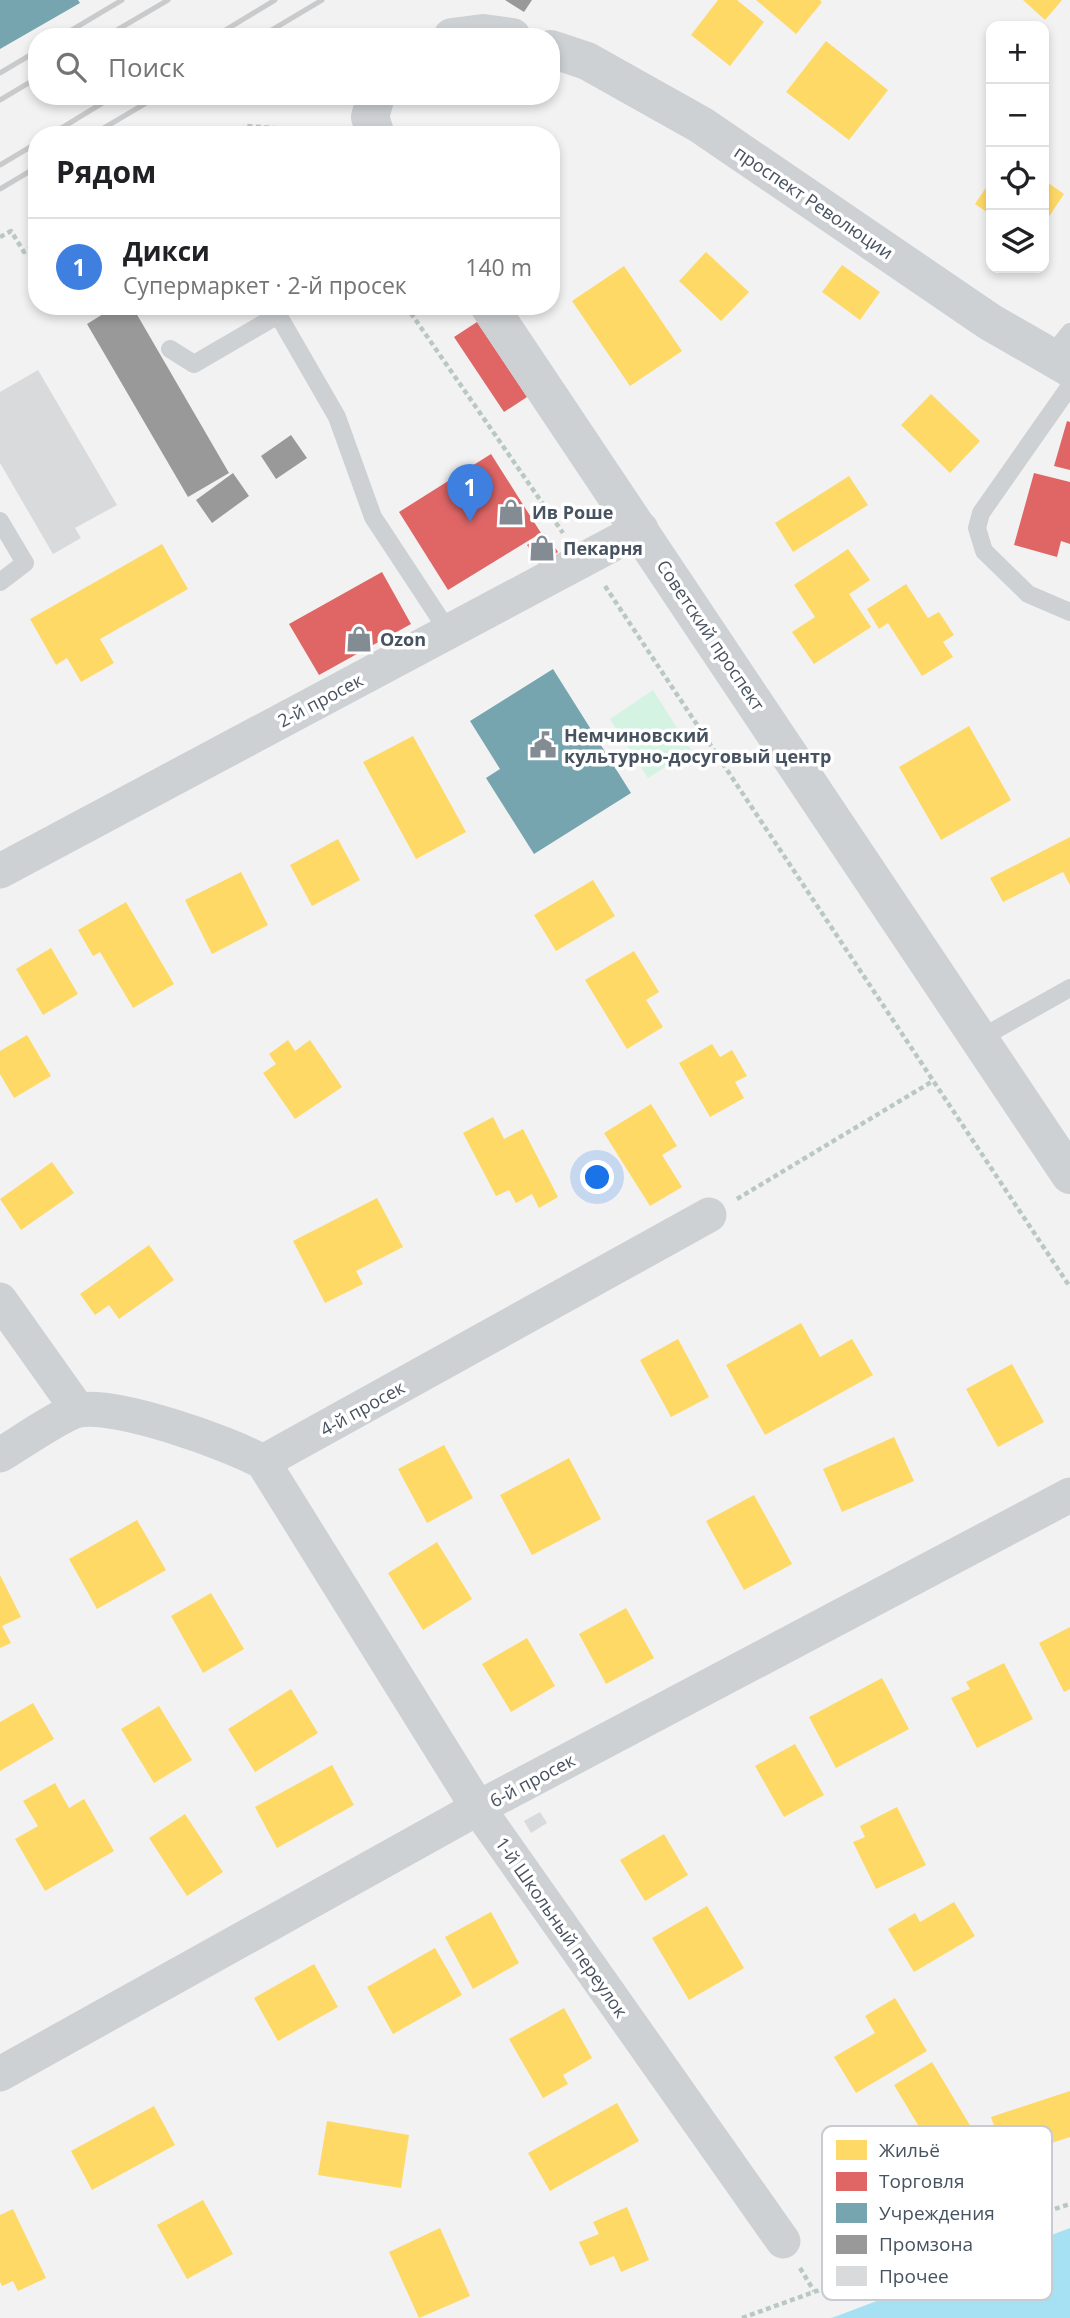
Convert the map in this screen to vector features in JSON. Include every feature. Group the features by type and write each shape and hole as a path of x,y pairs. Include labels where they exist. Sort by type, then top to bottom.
{"street":[{"name":"проспект Революции","path":"560,52 587,61 701,125 990,322 1065,361"},
{"name":"Советский проспект","path":"495,315 1070,1175"},
{"name":"2-й просек","path":"0,871 641,530"},
{"name":"4-й просек","path":"263,1462 709,1215"},
{"path":"0,1300 78,1410"},
{"path":"0,1455 78,1410 113,1411 237,1448 263,1462"},
{"name":"1-й Школьный переулок","path":"263,1462 478,1808 783,2242"},
{"name":"6-й просек","path":"0,2074 478,1808 1070,1495"}],"lane":[{"path":"170,349 194,364 268,315"},
{"path":"278,315 337,417 373,517 448,631"},
{"path":"1065,361 981,513 977,528 984,551 1028,594 1070,612"},
{"path":"0,521 25,564 0,582"},
{"path":"979,1039 1070,988"}],"path":[{"path":"314,126 367,121"},
{"path":"0,237 11,231 24,252 28,250"},
{"path":"412,315 583,561 604,585 1070,1287"},
{"path":"709,1215 933,1081"},
{"path":"1052,2210 1070,2204"},
{"path":"742,2318 822,2289"}],"green space":[{"path":"653,690 691,750 648,778 610,719"}],"water":[{"path":"1070,2228 1070,2318 831,2318 879,2300 1052,2300 1052,2235"}],"building: Жильё":[{"path":"718,0 737,0 764,22 730,66 691,35"},
{"path":"756,0 820,0 822,2 796,34"},
{"path":"1023,0 1062,0 1045,20"},
{"path":"826,41 888,90 849,140 786,92"},
{"path":"1049,184 1064,194 1049,216"},
{"path":"986,188 986,212 975,204"},
{"path":"706,252 749,292 721,321 679,281"},
{"path":"842,265 880,292 860,320 822,292"},
{"path":"624,266 682,351 630,386 572,301"},
{"path":"931,394 980,441 950,473 901,425"},
{"path":"849,476 868,505 793,552 775,523"},
{"path":"162,544 188,589 100,639 114,663 81,682 67,658 56,665 30,619"},
{"path":"848,549 870,580 849,594 871,627 814,664 792,632 815,617 794,585"},
{"path":"906,584 928,618 939,612 954,635 943,642 953,657 922,676 888,623 879,629 867,609"},
{"path":"969,726 1011,800 941,840 899,767"},
{"path":"413,736 466,832 416,859 363,762"},
{"path":"1070,837 1070,885 1063,872 1003,902 990,878"},
{"path":"338,839 360,880 312,906 290,865"},
{"path":"241,872 268,925 212,954 185,900"},
{"path":"593,880 615,916 556,951 534,915"},
{"path":"126,902 174,984 133,1008 100,952 93,956 78,930"},
{"path":"51,948 78,994 43,1015 16,969"},
{"path":"634,951 659,992 646,1000 663,1027 627,1049 585,980"},
{"path":"27,1035 51,1076 14,1098 0,1074 0,1051"},
{"path":"288,1040 295,1051 310,1040 342,1087 295,1119 263,1073 276,1064 269,1054"},
{"path":"712,1044 720,1057 732,1050 747,1076 735,1082 744,1098 710,1117 679,1063"},
{"path":"651,1104 677,1146 662,1155 682,1187 650,1206 604,1133"},
{"path":"493,1117 504,1139 523,1129 558,1197 539,1208 532,1194 516,1203 509,1190 496,1196 463,1133"},
{"path":"52,1162 74,1193 21,1230 0,1199"},
{"path":"377,1198 403,1247 356,1271 363,1284 325,1303 293,1241"},
{"path":"149,1245 174,1280 119,1319 109,1305 95,1315 80,1294"},
{"path":"801,1323 820,1357 852,1339 873,1375 765,1435 726,1365"},
{"path":"678,1339 709,1397 671,1417 640,1360"},
{"path":"1012,1364 1044,1422 998,1447 966,1389"},
{"path":"894,1437 914,1481 842,1512 823,1469"},
{"path":"444,1445 473,1498 427,1523 398,1469"},
{"path":"569,1458 601,1519 532,1555 500,1495"},
{"path":"754,1495 792,1564 744,1590 706,1521"},
{"path":"137,1520 166,1570 97,1609 69,1559"},
{"path":"437,1542 472,1599 423,1630 388,1573"},
{"path":"0,1575 21,1617 2,1626 11,1643 0,1648"},
{"path":"211,1593 244,1649 203,1673 171,1616"},
{"path":"626,1608 654,1658 606,1684 579,1634"},
{"path":"1070,1627 1070,1689 1064,1692 1039,1643"},
{"path":"527,1638 555,1686 511,1712 482,1664"},
{"path":"1004,1663 1033,1719 977,1748 951,1698 970,1689 966,1682"},
{"path":"882,1678 909,1729 836,1768 809,1717"},
{"path":"291,1689 318,1733 255,1772 228,1729"},
{"path":"33,1703 54,1739 0,1771 0,1722"},
{"path":"159,1706 192,1760 154,1783 121,1729"},
{"path":"795,1744 824,1795 784,1817 755,1766"},
{"path":"332,1765 354,1805 277,1848 255,1807"},
{"path":"55,1783 69,1808 84,1799 114,1851 45,1891 15,1839 38,1826 23,1801"},
{"path":"897,1807 926,1865 876,1889 853,1842 865,1837 860,1826"},
{"path":"185,1814 223,1872 187,1896 149,1838"},
{"path":"664,1834 688,1875 645,1901 620,1860"},
{"path":"954,1902 975,1936 914,1972 888,1929 915,1913 920,1922"},
{"path":"707,1906 744,1968 689,2000 652,1938"},
{"path":"491,1912 519,1963 473,1989 445,1937"},
{"path":"435,1948 462,1995 393,2034 367,1987"},
{"path":"314,1964 338,2007 278,2041 254,1998"},
{"path":"895,1998 927,2051 856,2093 834,2057 875,2033 865,2016"},
{"path":"564,2008 592,2058 563,2075 568,2084 543,2098 509,2039"},
{"path":"932,2062 970,2126 919,2126 894,2085"},
{"path":"1070,2091 1070,2137 1052,2143 1052,2126 994,2126 991,2117"},
{"path":"617,2103 639,2141 550,2191 528,2153"},
{"path":"154,2106 175,2145 92,2190 71,2151"},
{"path":"327,2121 409,2135 401,2188 318,2175"},
{"path":"203,2200 233,2254 187,2279 157,2225"},
{"path":"627,2207 649,2260 621,2272 614,2256 590,2266 579,2242 599,2234 593,2222"},
{"path":"13,2209 46,2278 18,2291 13,2281 2,2286 0,2282 0,2215"},
{"path":"440,2228 470,2296 419,2318 389,2252"}],"building: Торговля":[{"path":"477,322 527,397 504,412 454,337"},
{"path":"1067,421 1070,422 1070,470 1054,466"},
{"path":"491,454 541,533 448,590 399,512"},
{"path":"1034,473 1070,482 1070,544 1061,541 1057,557 1014,545"},
{"name":"Пекарня","path":"545,533 558,552 539,564 527,545"},
{"path":"382,572 411,624 319,675 289,624"}],"building: Учреждения":[{"path":"0,0 78,0 80,3 37,28 28,28 28,33 0,49"},
{"name":"Немчиновский культурно-досуговый центр","path":"553,669 631,793 534,854 486,778 500,769 470,721"}],"building: Промзона":[{"path":"505,0 532,0 524,12"},
{"path":"102,315 137,315 229,473 188,497 87,324"},
{"path":"291,435 307,458 276,479 261,456"},
{"path":"233,473 249,496 212,523 196,500"}],"building: Прочее":[{"path":"38,370 117,505 75,528 81,538 53,554 0,463 0,392"},
{"path":"540,1812 547,1823 531,1833 524,1821"}],"railway":[{"path":"75,28 122,0"},
{"path":"120,28 168,0"},
{"path":"229,28 275,0"},
{"path":"275,28 322,0"},
{"path":"0,73 28,56"},
{"path":"0,100 28,83"},
{"path":"65,126 99,105"},
{"path":"107,126 143,105"},
{"path":"0,165 28,148"},
{"path":"0,189 28,172"}],"place":[{"name":"Ив Роше","path":"511,512"},
{"name":"Дикси","path":"470,522"},
{"name":"Пекарня","path":"542,548"},
{"name":"Ozon","path":"359,639"},
{"name":"Немчиновский культурно-досуговый центр","path":"543,745"}]}
